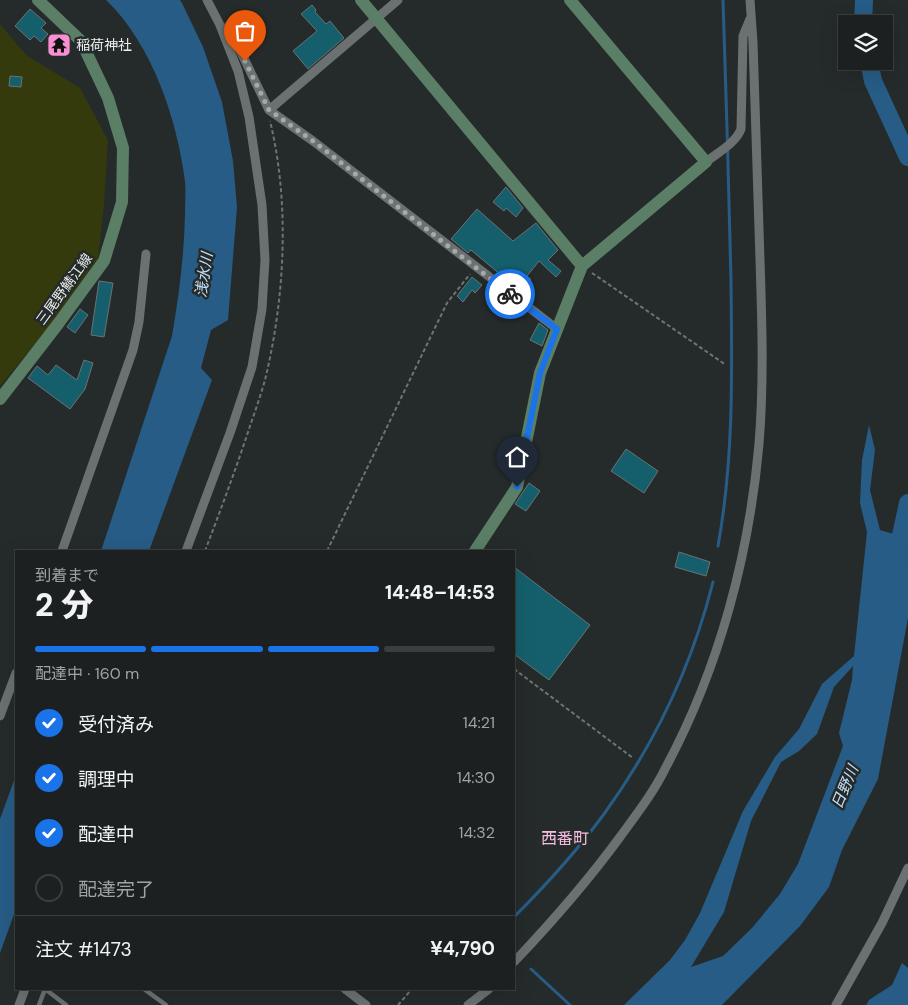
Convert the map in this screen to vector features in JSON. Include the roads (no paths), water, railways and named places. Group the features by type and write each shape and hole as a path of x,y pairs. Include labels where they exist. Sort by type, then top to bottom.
{"street":[{"name":"三尾野鯖江線","path":"0,399 104,261 122,202 124,148 108,98 81,42 38,0"},
{"path":"186,550 230,433 252,367 262,309 265,260 262,205 247,107 238,70 220,25 207,0"},
{"path":"361,0 582,266"},
{"path":"269,110 398,0"},
{"path":"570,0 706,162"},
{"path":"515,961 555,919 589,878 637,814 666,769 696,706 725,623 741,560 752,502 758,453 762,383 762,317 754,52 750,0"},
{"path":"476,550 517,487 540,373 582,266 738,135 740,129 743,36 751,16"},
{"path":"220,25 237,44 269,110 313,141 557,329"},
{"path":"62,550 133,350 139,322 146,254"},
{"path":"0,716 15,676"},
{"path":"836,1005 882,923 908,868"},
{"path":"19,1005 25,990"},
{"path":"346,990 366,1005"},
{"path":"468,1005 488,990"}],"lane":[{"path":"39,1005 45,990"},
{"path":"46,990 66,1005"},
{"path":"145,990 166,1005"}],"water":[{"name":"浅水川","path":"106,0 180,0 182,3 203,47 222,102 233,161 237,207 228,320 211,330 201,368 212,380 149,550 101,550 172,336 182,261 185,181 176,133 160,84 137,38"},
{"path":"869,425 875,450 870,490 880,530 908,538 908,618 878,779 842,850 829,887 800,926 722,1005 624,1005 670,960 685,940 700,913 743,811 775,757 799,729 822,684 854,656 867,532 860,503 862,460","holes":["853,666 852,680 839,733 843,746 798,864 780,894 752,928 723,956 691,967 724,912 751,821 781,762 799,751 817,734 834,687"]},
{"path":"15,778 15,912 0,953 0,819"},
{"path":"902,963 908,968 908,1005 866,1005 869,1000 892,985"}],"waterway":[{"path":"718,546 727,480 732,381 723,0"},
{"name":"日野川","path":"863,15 864,0"},
{"name":"日野川","path":"871,70 873,81 908,157"},
{"name":"日野川","path":"896,558 908,503"},
{"path":"515,916 583,841 622,788 639,760 655,732 682,674 694,644 713,582"},
{"path":"531,969 570,1005"}],"place":[{"name":"稲荷神社","path":"59,45"}],"district":[{"name":"西番町","path":"565,838"}]}
